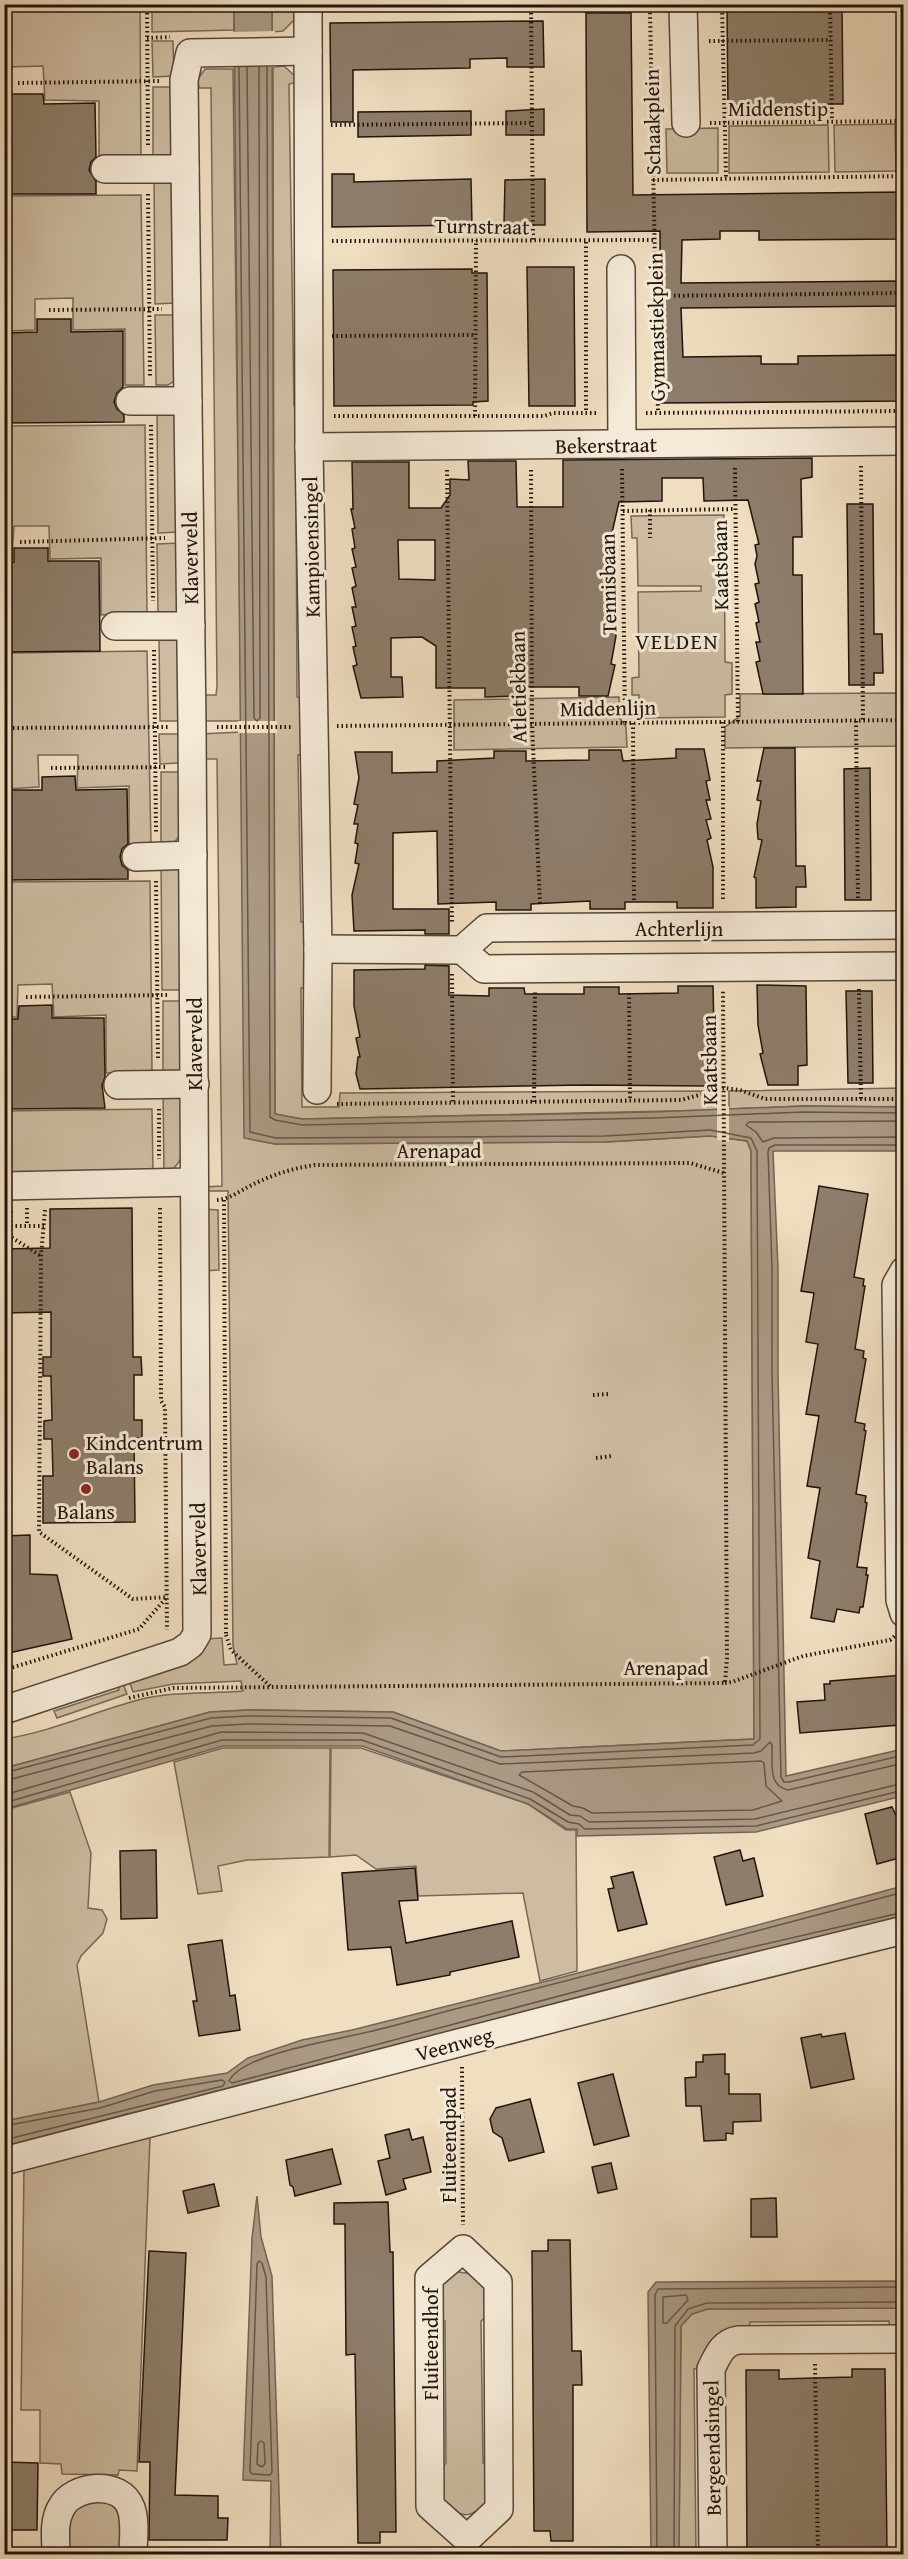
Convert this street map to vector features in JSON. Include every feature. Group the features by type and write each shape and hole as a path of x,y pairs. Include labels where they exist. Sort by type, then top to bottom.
{"street":[{"name":"Kampioensingel","path":"308,4 296,51 308,125 309,447 318,949 317,1090"},
{"name":"Schaakplein","path":"683,4 686,123"},
{"name":"Klaverveld","path":"4,1710 180,1652 191,1644 197,1634 195,1084 184,80 190,53 296,51"},
{"path":"105,169 185,169"},
{"name":"Gymnastiekplein","path":"621,269 622,444"},
{"path":"140,401 188,401"},
{"name":"Bekerstraat","path":"309,447 903,441"},
{"path":"115,626 191,626"},
{"path":"146,857 193,855"},
{"name":"Achterlijn","path":"903,925 488,928 457,950 484,969 903,966"},
{"path":"318,949 457,950"},
{"path":"118,1085 195,1084"},
{"path":"8,1198 160,1182 194,1191"},
{"path":"903,1271 896,1284 900,1600 903,1613"},
{"name":"Veenweg","path":"4,2161 903,1930"},
{"name":"Fluiteendhof","path":"463,2249 498,2282 499,2510 468,2547 430,2506 429,2278 463,2249"},
{"name":"Bergeendsingel","path":"713,2554 711,2369 719,2352 728,2342 738,2340 903,2339"},
{"path":"56,2554 56,2521 61,2508 69,2496 81,2491 98,2489 114,2492 123,2497 130,2506 133,2521 133,2554"}],"path":[{"path":"147,4 150,309 140,401 152,538 156,767 146,857 157,996 161,1401 165,1407 167,1630"},
{"path":"531,4 533,240"},
{"name":"Schaakplein","path":"652,4 650,11 653,240"},
{"path":"722,4 726,178"},
{"path":"830,4 832,121"},
{"path":"684,40 831,40"},
{"path":"18,83 184,80"},
{"path":"309,416 902,411 900,293 902,122"},
{"name":"Middenstip","path":"652,124 902,122"},
{"path":"308,125 532,123"},
{"path":"653,180 902,176"},
{"path":"475,416 476,240"},
{"name":"Turnstraat","path":"310,242 653,240"},
{"name":"Gymnastiekplein","path":"653,240 658,413"},
{"path":"585,242 586,413"},
{"path":"656,296 900,293"},
{"path":"49,310 187,309"},
{"path":"310,336 476,335"},
{"path":"861,442 863,720"},
{"name":"Kaatsbaan","path":"735,443 738,722"},
{"name":"Tennisbaan","path":"622,444 625,723"},
{"name":"Atletiekbaan","path":"531,445 532,724 541,928"},
{"path":"447,446 450,725 457,950 453,1102"},
{"path":"622,511 735,509"},
{"path":"650,510 650,538"},
{"path":"20,542 190,538"},
{"name":"Middenlijn","path":"314,726 903,720"},
{"path":"856,721 859,926"},
{"path":"723,722 723,909 732,928"},
{"path":"633,723 635,928"},
{"path":"4,728 192,727"},
{"path":"219,727 286,727"},
{"path":"51,768 192,767"},
{"path":"859,967 861,1100"},
{"path":"628,968 630,1101"},
{"name":"Kaatsbaan","path":"710,968 723,986 724,1156"},
{"path":"534,1102 536,969"},
{"path":"26,998 194,994"},
{"path":"317,1090 336,1089 337,1104 681,1100 724,1090 740,1090 765,1099 903,1099"},
{"name":"Arenapad","path":"270,1686 724,1683 727,1646 724,1156"},
{"name":"Arenapad","path":"194,1191 224,1200 257,1182 292,1168 315,1165 690,1163 724,1173"},
{"path":"8,1198 11,1238 41,1256"},
{"path":"224,1200 226,1635 231,1650 270,1686"},
{"path":"45,1206 41,1256 39,1532 133,1599"},
{"path":"27,1210 27,1226"},
{"path":"11,1226 45,1226"},
{"path":"593,1395 609,1394"},
{"path":"596,1458 612,1456"},
{"path":"4,1670 139,1629 168,1597"},
{"path":"198,1620 226,1635"},
{"path":"724,1683 803,1656 890,1640 903,1628"},
{"path":"121,1701 149,1692 173,1688 270,1686"},
{"name":"Fluiteendpad","path":"462,2042 463,2249"},
{"path":"815,2339 818,2554"}],"shaded area":[{"path":"140,5 141,162 99,161 99,101 45,100 43,66 6,67 7,101 5,101 4,7"},
{"path":"152,5 234,5 234,30 152,32"},
{"path":"272,5 297,5 297,17 283,31 272,32"},
{"path":"152,41 173,41 174,76 153,77"},
{"path":"284,66 298,79 298,82 289,84 294,406 302,407 296,477 297,697 304,698 304,754 298,755 301,922 307,922 308,988 301,988 302,1107 339,1107 340,1093 717,1091 717,1110 302,1119 275,1114 273,67"},
{"path":"205,69 233,69 241,721 200,721 199,695 216,695 217,686 211,88 199,88 198,79"},
{"path":"153,87 174,87 175,151 167,156 153,156"},
{"path":"895,124 896,171 835,172 834,125"},
{"path":"828,125 829,172 729,173 729,126"},
{"path":"718,128 718,173 667,173 666,129"},
{"path":"154,172 175,181 176,303 155,304"},
{"path":"141,195 144,385 125,385 125,329 73,330 73,298 35,299 35,330 5,331 5,196"},
{"path":"155,315 176,315 177,379 168,385 156,385"},
{"path":"157,403 178,410 179,532 158,533"},
{"path":"145,425 147,613 101,615 101,558 50,559 49,526 14,526 12,559 5,560 4,426"},
{"path":"724,515 725,662 732,663 732,694 725,695 725,717 639,718 639,695 632,695 632,678 639,677 638,592 701,591 701,586 638,586 637,538 632,538 631,516"},
{"path":"179,543 180,612 158,613 157,544"},
{"path":"159,637 180,637 181,721 160,721"},
{"path":"147,651 151,843 129,844 129,786 77,788 78,755 38,755 39,787 5,789 4,653"},
{"path":"903,693 903,746 725,748 725,727 740,716 740,694"},
{"path":"619,697 619,717 626,727 627,747 454,750 454,700"},
{"path":"241,732 245,1138 275,1144 605,1142 711,1136 747,1141 751,1151 754,1739 501,1751 393,1712 248,1710 210,1712 5,1768 4,1739 38,1732 151,1697 243,1691 241,1681 173,1684 133,1692 128,1677 203,1639 222,1638 224,1665 237,1664 233,1645 228,1191 204,1191 205,1187 222,1186 217,759 200,759 200,734"},
{"path":"159,734 181,734 179,763 160,764"},
{"path":"161,772 182,772 182,832 174,843 161,843"},
{"path":"161,858 183,865 184,990 162,990"},
{"path":"150,881 152,1071 106,1073 106,1015 54,1017 52,984 18,985 17,1017 5,1017 4,882"},
{"path":"163,1001 184,1001 185,1071 163,1071"},
{"path":"163,1087 185,1093 186,1127 180,1161 164,1174"},
{"path":"903,1088 903,1107 803,1106 729,1109 729,1091"},
{"path":"152,1109 153,1174 5,1177 4,1111"},
{"path":"201,1209 218,1210 219,1270 202,1271"},
{"path":"121,1678 127,1694 57,1718 54,1711 119,1690 116,1680"},
{"path":"223,1748 330,1748 329,1857 247,1860 218,1866 222,1891 198,1894 174,1762"},
{"path":"331,1748 361,1748 528,1804 566,1830 576,1830 577,1971 540,1981 523,1893 418,1896 416,1866 376,1869 356,1855 330,1857"},
{"path":"70,1792 91,1853 88,1908 102,1910 107,1919 103,1933 81,1956 77,1965 99,2102 5,2121 5,1810"},
{"path":"150,2137 137,2471 119,2470 118,2475 62,2474 61,2464 40,2463 40,2410 21,2410 24,2167"},
{"path":"457,2272 477,2274 485,2279 490,2313 481,2321 483,2463 491,2470 490,2500 474,2513 464,2515 444,2507 438,2472 446,2463 445,2321 436,2314 437,2301 439,2288 445,2278"},
{"path":"903,2308 903,2330 890,2330 889,2321 750,2322 749,2332 723,2338 711,2344 704,2358 703,2369 694,2369 696,2554 679,2554 681,2326 692,2314 707,2309"},
{"path":"90,2498 113,2504 119,2511 126,2554 63,2554 64,2520"}],"water":[{"path":"234,5 272,5 275,1114 302,1119 654,1112 803,1106 903,1107 903,1151 773,1151 778,1268 786,1776 903,1749 903,1796 756,1832 577,1836 577,1829 567,1829 528,1804 362,1746 223,1746 5,1809 5,1768 210,1712 248,1710 393,1712 501,1751 754,1739 751,1151 747,1141 710,1136 605,1142 275,1144 244,1138"},
{"path":"903,1886 903,1917 692,1967 195,2099 5,2146 5,2121 99,2102 153,2085 227,2073 248,2058 302,2040 352,2030 563,1977"},
{"path":"257,2196 261,2237 272,2276 281,2554 270,2554 271,2481 243,2480 252,2238"},
{"path":"903,2281 903,2308 708,2309 692,2314 681,2326 679,2554 651,2554 648,2292 656,2282"}],"pier":[{"path":"275,31 276,67 230,67 231,32"},
{"path":"238,721 277,721 277,733 238,733"},
{"path":"729,1106 729,1142 717,1140 717,1107"}],"building":[{"path":"727,4 842,4 843,104 828,104 828,111 728,112"},
{"path":"586,13 631,13 633,195 903,192 903,239 759,240 759,231 720,231 720,239 682,240 681,283 903,281 903,306 681,308 683,357 761,356 761,364 798,364 798,356 899,355 899,401 661,403 660,231 587,232"},
{"path":"543,21 544,67 507,67 507,58 470,59 470,68 353,70 353,122 331,122 330,23"},
{"path":"10,94 43,94 44,104 95,103 96,157 91,162 89,170 96,181 96,194 4,194 4,104 10,104"},
{"path":"544,109 544,135 506,135 506,111"},
{"path":"471,111 471,135 358,137 358,112"},
{"path":"332,174 354,174 354,182 471,179 472,225 332,227"},
{"path":"545,179 545,225 504,225 505,180"},
{"path":"527,267 574,267 575,406 529,406"},
{"path":"472,269 472,273 487,273 488,401 473,402 473,405 334,406 333,270"},
{"path":"37,319 71,319 71,332 123,331 123,387 117,393 114,402 117,409 124,415 124,422 4,423 4,333 37,332"},
{"path":"812,458 812,477 801,479 802,537 793,537 793,575 802,575 803,694 763,694 756,662 760,661 756,642 760,642 755,604 759,602 755,584 759,583 755,564 757,556 755,545 759,544 748,500 704,501 703,478 662,478 662,501 619,502 609,546 613,547 615,559 610,585 614,586 610,605 614,606 610,625 614,625 616,636 611,664 615,665 608,696 579,696 579,687 518,687 519,696 485,697 485,688 436,688 436,646 422,637 391,638 391,677 402,677 403,697 361,698 353,666 357,665 352,627 356,626 352,607 356,607 352,588 356,586 352,568 356,567 352,549 355,548 352,529 355,528 351,509 353,509 352,462 409,462 409,508 441,508 450,495 450,479 469,480 468,461 516,461 517,507 563,507 563,460","holes":["398,540 435,540 435,580 399,579"]},
{"path":"847,504 873,504 874,634 882,634 883,673 874,673 874,685 849,685"},
{"path":"14,548 48,548 48,561 99,561 100,651 4,652 4,562 14,562"},
{"path":"764,748 795,748 796,866 805,866 806,887 796,887 796,907 756,908 756,878 754,877 762,840 758,839 757,824 761,801 757,800 761,781 757,781"},
{"path":"676,749 704,749 710,780 706,781 710,800 706,800 711,819 706,820 711,838 707,840 713,867 713,908 677,908 677,902 625,902 625,909 590,909 590,901 531,904 531,910 496,910 496,902 438,904 437,831 393,833 393,909 449,909 449,934 425,934 425,930 354,931 352,895 359,864 355,863 358,824 354,824 358,805 354,804 359,778 355,752 392,752 392,773 437,772 437,761 494,758 494,751 526,751 526,761 589,760 589,750 621,750 623,761 676,758"},
{"path":"870,768 871,900 845,900 844,769"},
{"path":"75,776 76,790 127,789 128,844 122,849 120,857 122,865 128,870 128,879 4,880 4,790 42,790 42,777"},
{"path":"425,965 449,966 449,995 489,996 489,988 524,988 525,994 584,994 584,987 619,987 619,994 678,993 678,986 713,986 714,1029 709,1054 713,1055 706,1086 585,1085 360,1089 356,1074 358,1057 360,1057 356,1038 360,1037 354,1006 354,970 425,969"},
{"path":"757,985 806,986 807,1065 798,1066 798,1085 768,1085 760,1054 763,1053 758,1025"},
{"path":"846,991 872,991 873,1083 848,1083"},
{"path":"52,1005 52,1018 104,1018 105,1077 102,1085 105,1108 4,1109 4,1019 18,1019 19,1006"},
{"path":"819,1186 868,1194 854,1277 864,1279 863,1286 865,1286 855,1349 864,1351 863,1358 866,1359 855,1422 865,1424 864,1430 866,1431 856,1494 866,1496 865,1502 867,1503 857,1567 867,1568 866,1575 868,1575 863,1607 860,1607 859,1613 837,1609 834,1622 811,1618 820,1561 808,1558 820,1488 807,1486 819,1416 806,1414 818,1344 806,1342 814,1293 801,1291"},
{"path":"132,1208 133,1357 141,1357 142,1375 134,1375 134,1420 142,1420 142,1438 134,1438 135,1522 43,1523 43,1476 53,1476 52,1439 44,1439 44,1421 52,1420 51,1376 43,1376 43,1357 51,1357 51,1312 4,1313 4,1249 50,1248 50,1209"},
{"path":"30,1535 30,1574 57,1575 72,1639 4,1654 4,1536"},
{"path":"903,1675 903,1712 899,1712 900,1725 800,1733 797,1702 825,1700 824,1684 830,1684 830,1681"},
{"path":"892,1807 903,1830 903,1857 877,1864 865,1814"},
{"path":"156,1850 157,1918 121,1919 120,1851"},
{"path":"740,1850 743,1861 754,1858 763,1896 726,1905 714,1857"},
{"path":"415,1868 418,1900 399,1901 406,1943 512,1921 519,1957 450,1972 450,1975 397,1985 391,1947 348,1950 342,1873"},
{"path":"633,1872 647,1924 618,1931 608,1889 614,1888 611,1877"},
{"path":"222,1940 230,1996 235,1995 240,2030 199,2036 193,2001 197,2001 188,1945"},
{"path":"845,2033 854,2079 811,2088 801,2038"},
{"path":"725,2054 725,2074 729,2074 729,2094 760,2094 761,2121 733,2122 733,2134 726,2133 726,2140 704,2141 701,2106 686,2106 685,2078 696,2077 696,2062 703,2062 703,2055"},
{"path":"613,2074 629,2136 594,2145 578,2083"},
{"path":"530,2099 544,2152 509,2161 502,2138 493,2132 490,2119 496,2108"},
{"path":"409,2129 412,2140 423,2137 431,2172 403,2179 406,2189 386,2195 378,2161 390,2158 385,2135"},
{"path":"332,2149 341,2184 295,2196 293,2187 290,2185 286,2160"},
{"path":"611,2163 617,2189 598,2193 592,2167"},
{"path":"214,2184 219,2206 188,2213 183,2191"},
{"path":"776,2198 777,2237 751,2237 751,2199"},
{"path":"388,2202 390,2252 393,2252 396,2532 380,2532 380,2543 358,2543 355,2354 346,2355 345,2224 334,2224 334,2203"},
{"path":"548,2240 570,2240 572,2351 581,2351 582,2385 573,2385 573,2541 551,2541 550,2531 534,2531 532,2251 548,2251"},
{"path":"149,2251 186,2253 175,2495 218,2496 218,2518 228,2518 227,2540 149,2540 150,2462 139,2462"},
{"path":"852,2369 885,2369 887,2554 747,2554 746,2370 779,2370 779,2379 852,2377"},
{"path":"4,2462 38,2463 37,2530 4,2530"}],"place":[{"name":"Kindcentrum Balans","path":"74,1454"},
{"name":"Balans","path":"86,1489"}],"district":[{"name":"VELDEN","path":"677,641"}]}
